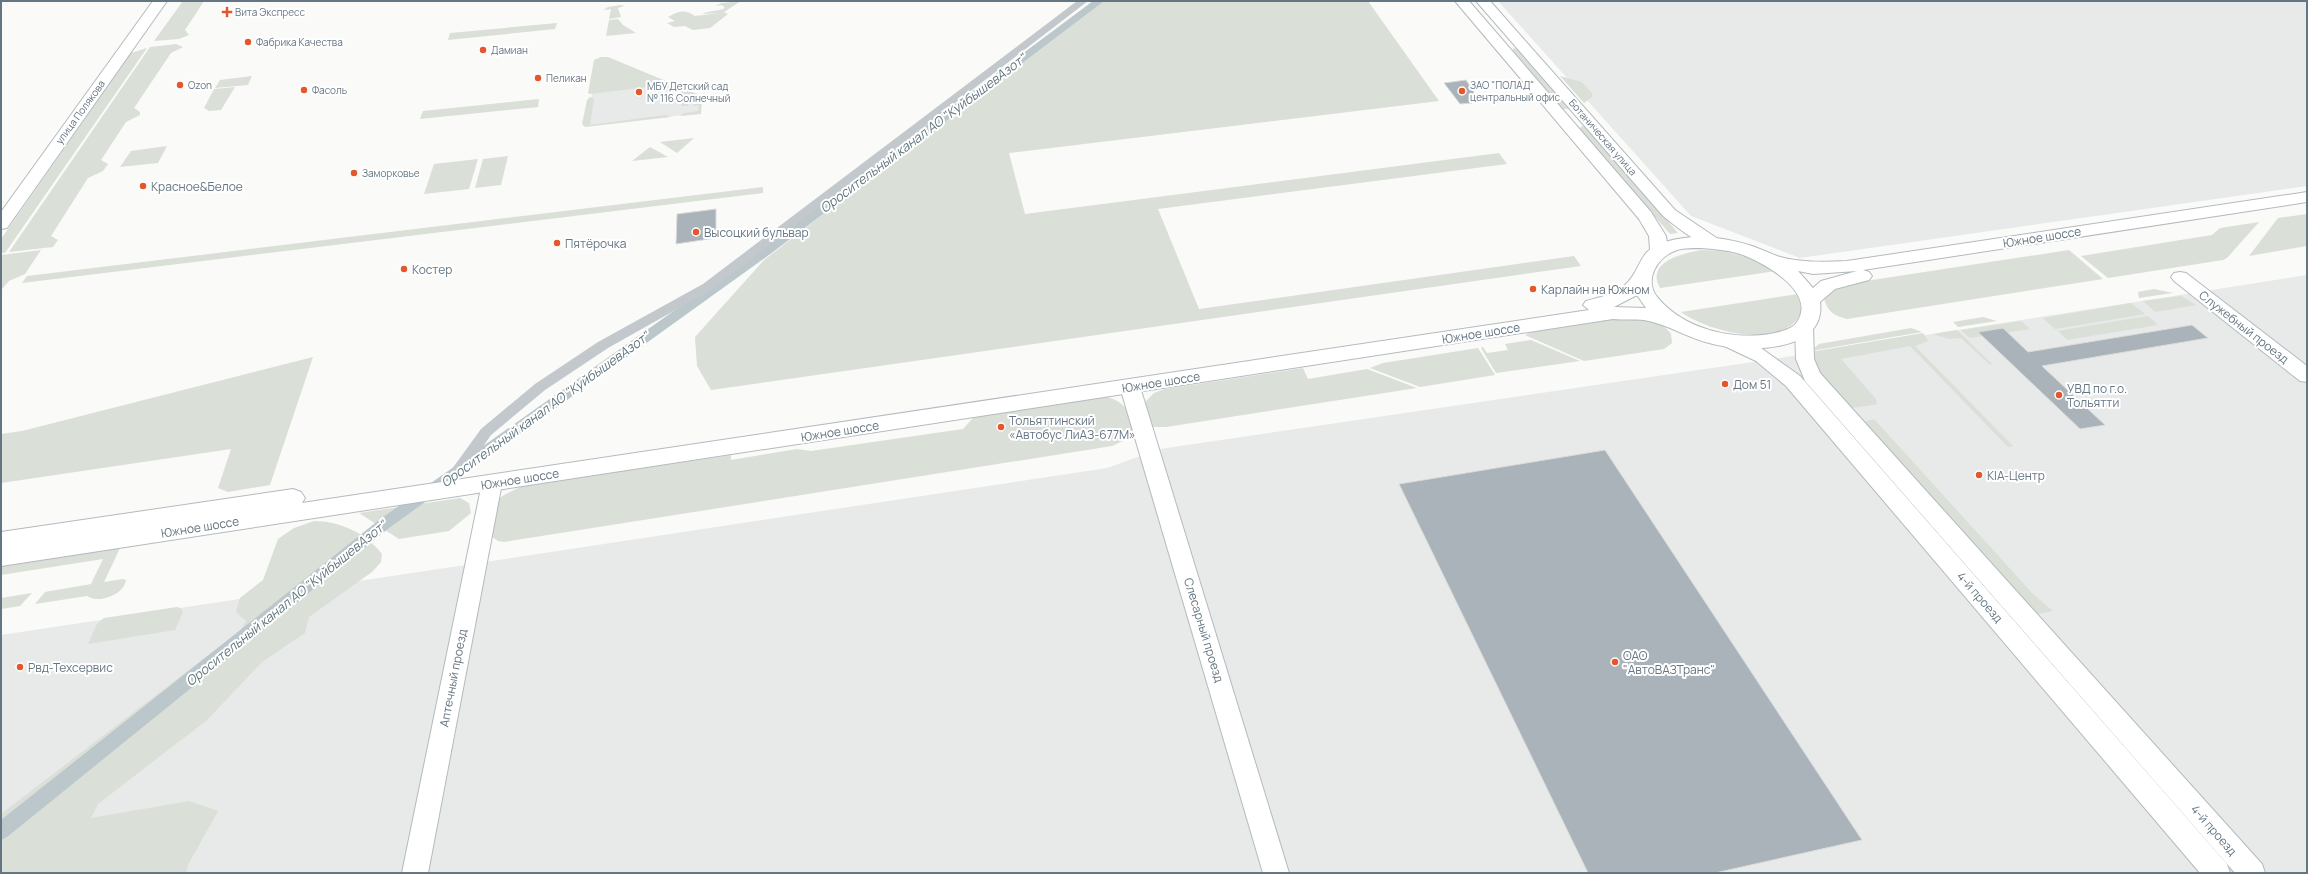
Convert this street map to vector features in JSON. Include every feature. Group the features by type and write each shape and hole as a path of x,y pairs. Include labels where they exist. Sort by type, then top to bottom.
{"main road":[{"name":"улица Полякова","path":"1,224 160,1"},
{"name":"Ботаническая улица","path":"1462,1 1645,216 1658,235 1660,242 1659,250"},
{"name":"Ботаническая улица","path":"1483,1 1669,213 1716,243"},
{"path":"1496,40 1515,38"},
{"path":"1561,117 1583,115"},
{"name":"Южное шоссе","path":"1777,262 1813,268 1848,267 2307,197"},
{"name":"Южное шоссе","path":"1810,300 1828,285 1855,277 2307,208"},
{"path":"1642,278 1644,291 1651,302 1679,324 1706,335 1728,340 1753,343 1782,338 1804,327 1811,314 1810,300 1801,285 1777,262 1746,250 1716,243 1686,243 1659,250"},
{"name":"Южное шоссе","path":"1,541 1605,303 1628,295 1642,278 1645,268 1659,250"},
{"name":"Служебный проезд","path":"2180,277 2307,376"},
{"name":"Южное шоссе","path":"1,557 1613,313 1645,314 1679,324"},
{"name":"4-й проезд","path":"1804,327 1805,360 1812,376 2252,873"},
{"name":"4-й проезд","path":"1728,340 1746,346 1767,358 1793,381 2217,873"},
{"name":"Слесарный проезд","path":"1130,387 1276,873"},
{"name":"Аптечный проезд","path":"415,873 492,483"}],"street":[{"path":"457,473 486,432 540,387 603,345 707,288 1083,1"}],"shaded area":[{"path":"183,1 204,1 185,30 189,35 179,39 154,41"},
{"path":"741,1 724,12 728,14 710,28 693,30 685,26 674,27 667,23 675,21 668,17 678,12 688,12 695,16 720,13 702,14 725,8 722,5 716,6 721,3"},
{"path":"1098,1 1368,1 1439,101 1009,153 1025,214 1499,153 1507,164 1158,209 1199,309 1574,256 1581,266 711,390 697,366 695,337 764,260"},
{"path":"1498,1 2307,1 2307,186 1800,258 1691,216"},
{"path":"624,6 618,8 621,17 609,19 611,9 603,10 608,7"},
{"path":"618,19 623,25 636,33 606,36 609,20"},
{"path":"557,23 555,29 448,40 450,33"},
{"path":"176,44 183,47 171,53 134,108 140,112 140,115 126,122 101,160 108,164 103,171 88,178 51,236 58,240 53,247 9,252 150,47"},
{"path":"147,48 5,253 1,253 1,239 131,53"},
{"path":"1514,48 1518,49 1570,109 1562,109 1512,50"},
{"path":"601,57 608,57 702,96 701,114 680,116 684,113 698,111 699,105 694,106 693,103 688,103 688,106 681,106 681,92 668,85 663,86 663,83 655,84 655,86 590,94 588,93 594,60"},
{"name":"МБУ Детский сад № 116 Солнечный","path":"608,60 685,90 685,100 702,98 701,113 587,126 597,61"},
{"path":"252,76 248,85 215,88 220,80"},
{"path":"1560,76 1582,82 1592,93 1592,97 1584,103"},
{"path":"235,87 221,110 209,111 204,108 214,89"},
{"path":"590,97 594,99 590,125 665,115 671,117 585,127 582,124 587,100"},
{"path":"539,99 538,107 420,119 423,111"},
{"path":"1582,126 1587,128 1678,233 1670,234 1579,129"},
{"path":"694,138 677,153 660,142"},
{"path":"167,146 158,163 120,167 131,151"},
{"path":"650,147 668,157 632,161"},
{"path":"508,156 501,185 475,188 483,159"},
{"path":"478,159 469,189 424,194 434,164"},
{"path":"763,187 763,193 22,283 27,276"},
{"path":"2307,214 2307,246 2249,256 2278,218"},
{"path":"2259,222 2227,258 2223,260 2108,278 2081,256 2212,235 2220,228"},
{"path":"41,250 25,274 9,281 1,290 1,255"},
{"path":"1702,250 1722,251 1740,255 1776,271 1660,288 1657,279 1658,272 1662,265 1676,256"},
{"path":"2069,250 2103,279 1847,319 1832,313 1825,303 1824,298 1829,290 1846,284"},
{"path":"2307,275 2307,873 1,873 1,635 1107,468 1160,449 1760,361"},
{"path":"2154,289 2173,293 2139,298 2138,292"},
{"path":"1798,294 1804,305 1796,320 1784,330 1767,334 1749,335 1729,332 1694,320 1681,312"},
{"path":"2181,296 2196,305 2155,312 2143,301"},
{"path":"2131,303 2145,314 2055,329 2043,318"},
{"path":"2148,316 2158,325 2067,340 2058,331"},
{"path":"1983,317 1997,321 1958,327 1953,322"},
{"path":"1616,319 1638,319 1653,321 1660,324 1671,334 1672,343 1664,349 1584,361 1525,335 1532,332"},
{"path":"2021,321 2030,329 1970,338 1961,330"},
{"path":"1911,328 1922,332 1811,351 1819,344"},
{"path":"1957,330 1992,364 1990,365 1961,338 1948,339 1933,334"},
{"path":"1923,333 1928,341 1915,346 2013,446 2008,447 1910,346 1841,359 1876,399 1877,404 1850,408 1816,375 1810,352"},
{"path":"1531,340 1580,361 1496,373 1481,348 1483,347 1487,353 1508,350 1505,344"},
{"path":"1478,348 1495,375 1420,387 1370,368 1383,363"},
{"path":"313,357 270,485 228,492 218,488 231,449 1,483 1,434 22,431"},
{"path":"1303,368 1308,379 1367,369 1417,388 1166,427 1154,427 1149,424 1143,404 1154,393 1165,389"},
{"path":"1104,396 1118,401 1127,410 1133,427 1133,432 1129,437 1112,446 504,542 498,541 491,536 497,500 522,486 731,455 731,460 797,449 811,451 963,429 973,418"},
{"path":"1874,419 2033,594 2053,611 2032,615 1861,423"},
{"path":"460,498 469,503 471,513 449,531 399,539 359,513"},
{"path":"314,521 333,523 360,534 382,554 381,562 372,572 309,617 305,633 262,662 207,720 98,804 91,818 189,801 218,811 188,865 186,873 1,873 1,814 241,630 246,621 236,612 240,598 263,580 278,539 294,528"},
{"path":"121,546 104,582 123,579 126,580 121,590 110,597 97,599 87,596 35,604 45,592 91,584 103,559 1,575 1,564"},
{"path":"32,593 20,606 1,609 1,598"},
{"path":"177,607 183,612 175,630 88,644 97,624 104,618"}],"building":[{"name":"ЗАО \"ПОЛАД\" центральный офис","path":"1466,80 1474,92 1472,103 1460,104 1444,83"},
{"name":"Высоцкий бульвар","path":"716,209 716,238 676,244 677,214"},
{"name":"УВД по г.о. Тольятти","path":"2192,325 2208,338 2042,366 2105,425 2080,429 1978,332 2003,328 2028,352"},
{"name":"ОАО \"АвтоВАЗТранс\"","path":"1605,450 1862,840 1715,873 1588,873 1399,484"}],"waterway":[{"name":"Оросительный канал АО \"КуйбышевАзот\"","path":"1,831 384,524 765,252 1099,1"}],"place":[{"name":"Вита Экспресс","path":"227,12"},
{"name":"Фабрика Качества","path":"248,42"},
{"name":"Дамиан","path":"483,50"},
{"name":"Пеликан","path":"538,78"},
{"name":"Ozon","path":"180,85"},
{"name":"Фасоль","path":"304,90"},
{"name":"ЗАО \"ПОЛАД\" центральный офис","path":"1462,91"},
{"name":"МБУ Детский сад № 116 Солнечный","path":"639,92"},
{"name":"Заморковье","path":"354,173"},
{"name":"Красное&Белое","path":"143,186"},
{"name":"Высоцкий бульвар","path":"696,232"},
{"name":"Пятёрочка","path":"557,243"},
{"name":"Костер","path":"404,269"},
{"name":"Карлайн на Южном","path":"1533,289"},
{"name":"Дом 51","path":"1725,384"},
{"name":"УВД по г.о. Тольятти","path":"2059,395"},
{"name":"Тольяттинский «Автобус ЛиАЗ-677М»","path":"1001,427"},
{"name":"KIA-Центр","path":"1979,475"},
{"name":"ОАО \"АвтоВАЗТранс\"","path":"1615,662"},
{"name":"Рвд-Техсервис","path":"20,667"}]}
